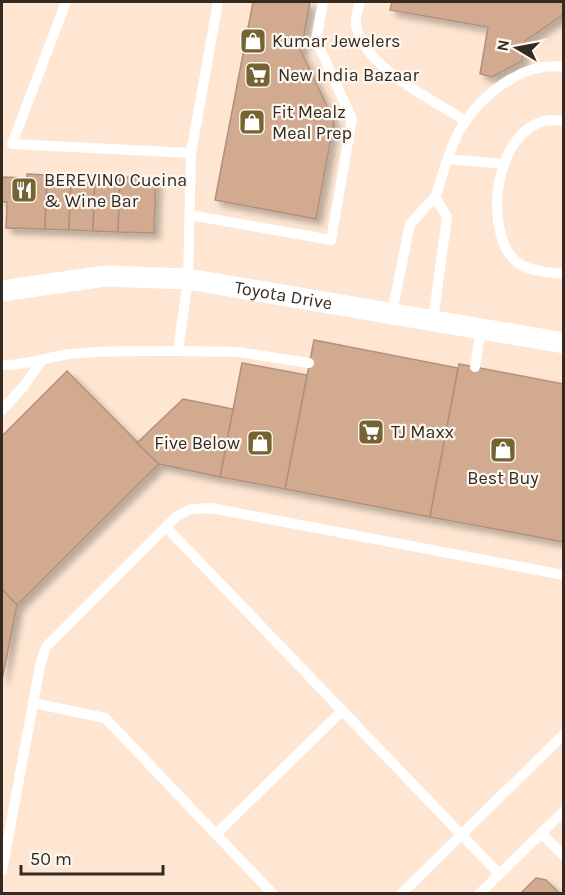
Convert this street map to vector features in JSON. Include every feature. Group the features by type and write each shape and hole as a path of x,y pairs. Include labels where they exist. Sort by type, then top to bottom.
{"street":[{"name":"Toyota Drive","path":"2,291 105,276 188,279 564,343"}],"lane":[{"path":"66,2 12,144 192,153"},
{"path":"178,351 188,279 192,153 218,2"},
{"path":"190,215 331,240 352,119 316,39 323,2"},
{"path":"360,2 356,23 365,49 393,75 466,121"},
{"path":"392,313 410,224 435,197 460,129 473,110 500,86 524,72 562,65"},
{"path":"564,121 549,118 532,124 516,138 507,151 499,186 498,227 506,249 522,266 564,274"},
{"path":"448,159 504,164"},
{"path":"433,320 447,217 435,197"},
{"path":"475,367 481,328"},
{"path":"2,365 17,366 103,350 238,352 309,363"},
{"path":"2,410 24,386 42,360"},
{"path":"2,871 40,666 46,647 166,527 191,509 211,508 564,575"},
{"path":"166,527 499,874"},
{"path":"33,703 105,718 273,894"},
{"path":"216,834 343,710"},
{"path":"401,894 564,734"},
{"path":"479,894 564,811"},
{"path":"541,833 564,856"}],"building":[{"path":"253,2 310,2 301,51 334,121 316,219 215,200"},
{"path":"392,2 564,2 564,14 525,41 522,61 492,77 480,74 488,27 390,10"},
{"name":"BEREVINO Cucina & Wine Bar","path":"27,174 47,175 45,229 6,228 7,202 2,202 2,177 27,178"},
{"path":"47,175 71,176 69,230 45,229"},
{"path":"71,176 95,176 93,231 69,230"},
{"path":"95,176 120,177 118,232 93,231"},
{"path":"120,177 156,179 154,233 118,232"},
{"name":"TJ Maxx","path":"314,340 458,368 430,517 285,489"},
{"name":"Five Below","path":"242,363 307,375 285,489 220,477"},
{"name":"Best Buy","path":"459,364 564,384 564,542 430,517"},
{"path":"67,371 159,464 17,605 2,589 2,436"},
{"path":"183,399 233,409 220,477 159,464 137,443"},
{"path":"2,589 17,605 2,680"},
{"path":"536,878 546,880 560,894 520,894"}],"place":[{"name":"Kumar Jewelers","path":"253,41"},
{"name":"New India Bazaar","path":"258,75"},
{"name":"Fit Mealz Meal Prep","path":"252,122"},
{"name":"BEREVINO Cucina & Wine Bar","path":"24,190"},
{"name":"TJ Maxx","path":"371,432"},
{"name":"Five Below","path":"260,443"},
{"name":"Best Buy","path":"503,450"}]}
